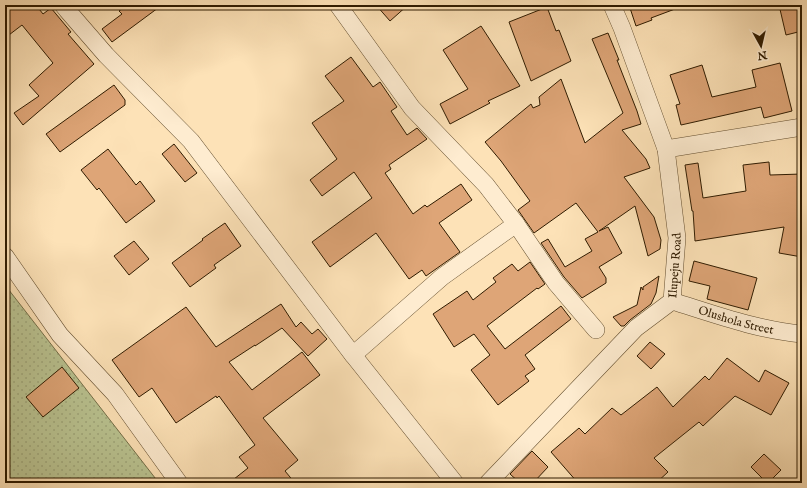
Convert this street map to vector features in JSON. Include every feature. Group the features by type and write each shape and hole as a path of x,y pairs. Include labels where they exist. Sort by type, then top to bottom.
{"street":[{"path":"63,5 106,55 191,142 353,355 455,483"},
{"path":"338,5 412,108 486,185 516,224 556,283 596,330"},
{"name":"Ilupeju Road","path":"488,483 636,328 672,301 677,238 666,149 622,28 612,5"},
{"path":"666,149 802,126"},
{"path":"353,355 442,277 516,224"},
{"path":"5,256 60,335 114,394 179,483"},
{"name":"Olushola Street","path":"672,301 748,324 787,333 802,334"}],"green space":[{"path":"5,285 159,483 5,483"}],"building":[{"path":"5,5 36,5 43,14 51,8 71,32 68,34 94,64 23,125 14,113 39,96 29,85 53,63 22,25 5,38"},
{"path":"127,5 162,5 112,42 102,29 122,14 119,11"},
{"path":"376,5 408,5 390,21"},
{"path":"629,5 683,6 651,18 652,20 636,26"},
{"path":"779,5 802,5 802,31 786,35"},
{"path":"547,7 556,31 559,30 571,61 531,81 509,22"},
{"path":"481,26 520,86 488,101 490,103 450,124 440,104 468,89 443,50"},
{"path":"608,33 641,124 622,130 646,159 650,168 624,177 654,217 661,240 660,249 648,256 635,206 599,231 608,227 622,253 599,267 606,278 606,283 582,298 564,277 541,243 548,239 565,267 592,251 585,239 598,232 576,203 534,233 518,210 530,201 485,142 531,104 533,108 540,105 539,97 561,79 585,143 623,113 592,39"},
{"path":"351,57 373,87 380,82 397,107 391,111 407,135 417,128 427,139 389,165 391,169 385,173 413,214 425,205 427,207 461,184 472,200 439,223 460,252 426,276 422,270 409,279 376,233 330,267 312,242 372,198 354,172 322,196 310,180 337,159 312,123 344,101 325,76"},
{"path":"780,63 792,111 764,118 761,107 681,125 676,105 680,104 670,75 702,65 712,97 756,87 752,70"},
{"path":"114,85 125,100 125,105 60,152 46,134"},
{"path":"174,144 197,173 185,182 162,154"},
{"path":"108,149 136,185 140,181 155,201 126,223 99,188 97,190 81,170"},
{"path":"769,162 770,175 802,174 802,257 779,253 784,227 695,241 693,211 685,165 698,163 703,198 746,191 743,165"},
{"path":"225,223 241,246 214,265 216,268 190,287 172,263"},
{"path":"134,241 149,259 129,275 114,256"},
{"path":"694,261 757,278 748,310 707,299 710,286 689,281"},
{"path":"530,262 545,284 538,289 537,288 487,326 505,349 561,306 571,319 525,355 535,369 525,376 529,381 498,405 471,370 490,355 474,334 454,347 433,314 467,291 473,300 496,282 493,278 512,264 518,271"},
{"path":"659,276 656,293 651,304 624,326 621,326 613,317 637,305 641,287 643,290 643,287"},
{"path":"281,304 296,327 301,322 312,334 318,329 327,339 308,356 282,328 229,362 252,390 302,352 320,375 263,418 298,460 285,471 295,483 229,483 248,468 239,457 255,445 219,396 217,398 216,396 176,423 152,388 139,397 112,360 186,307 216,347"},
{"path":"650,342 665,354 651,369 637,356"},
{"path":"727,358 759,382 765,370 789,383 771,415 735,396 703,426 699,422 654,458 668,472 656,483 578,483 551,452 579,428 585,434 612,408 621,415 657,387 673,407 705,376 709,380"},
{"path":"62,367 79,388 43,417 26,397"},
{"path":"532,451 548,467 533,483 520,483 510,474"},
{"path":"764,454 781,470 768,483 751,467"}]}
